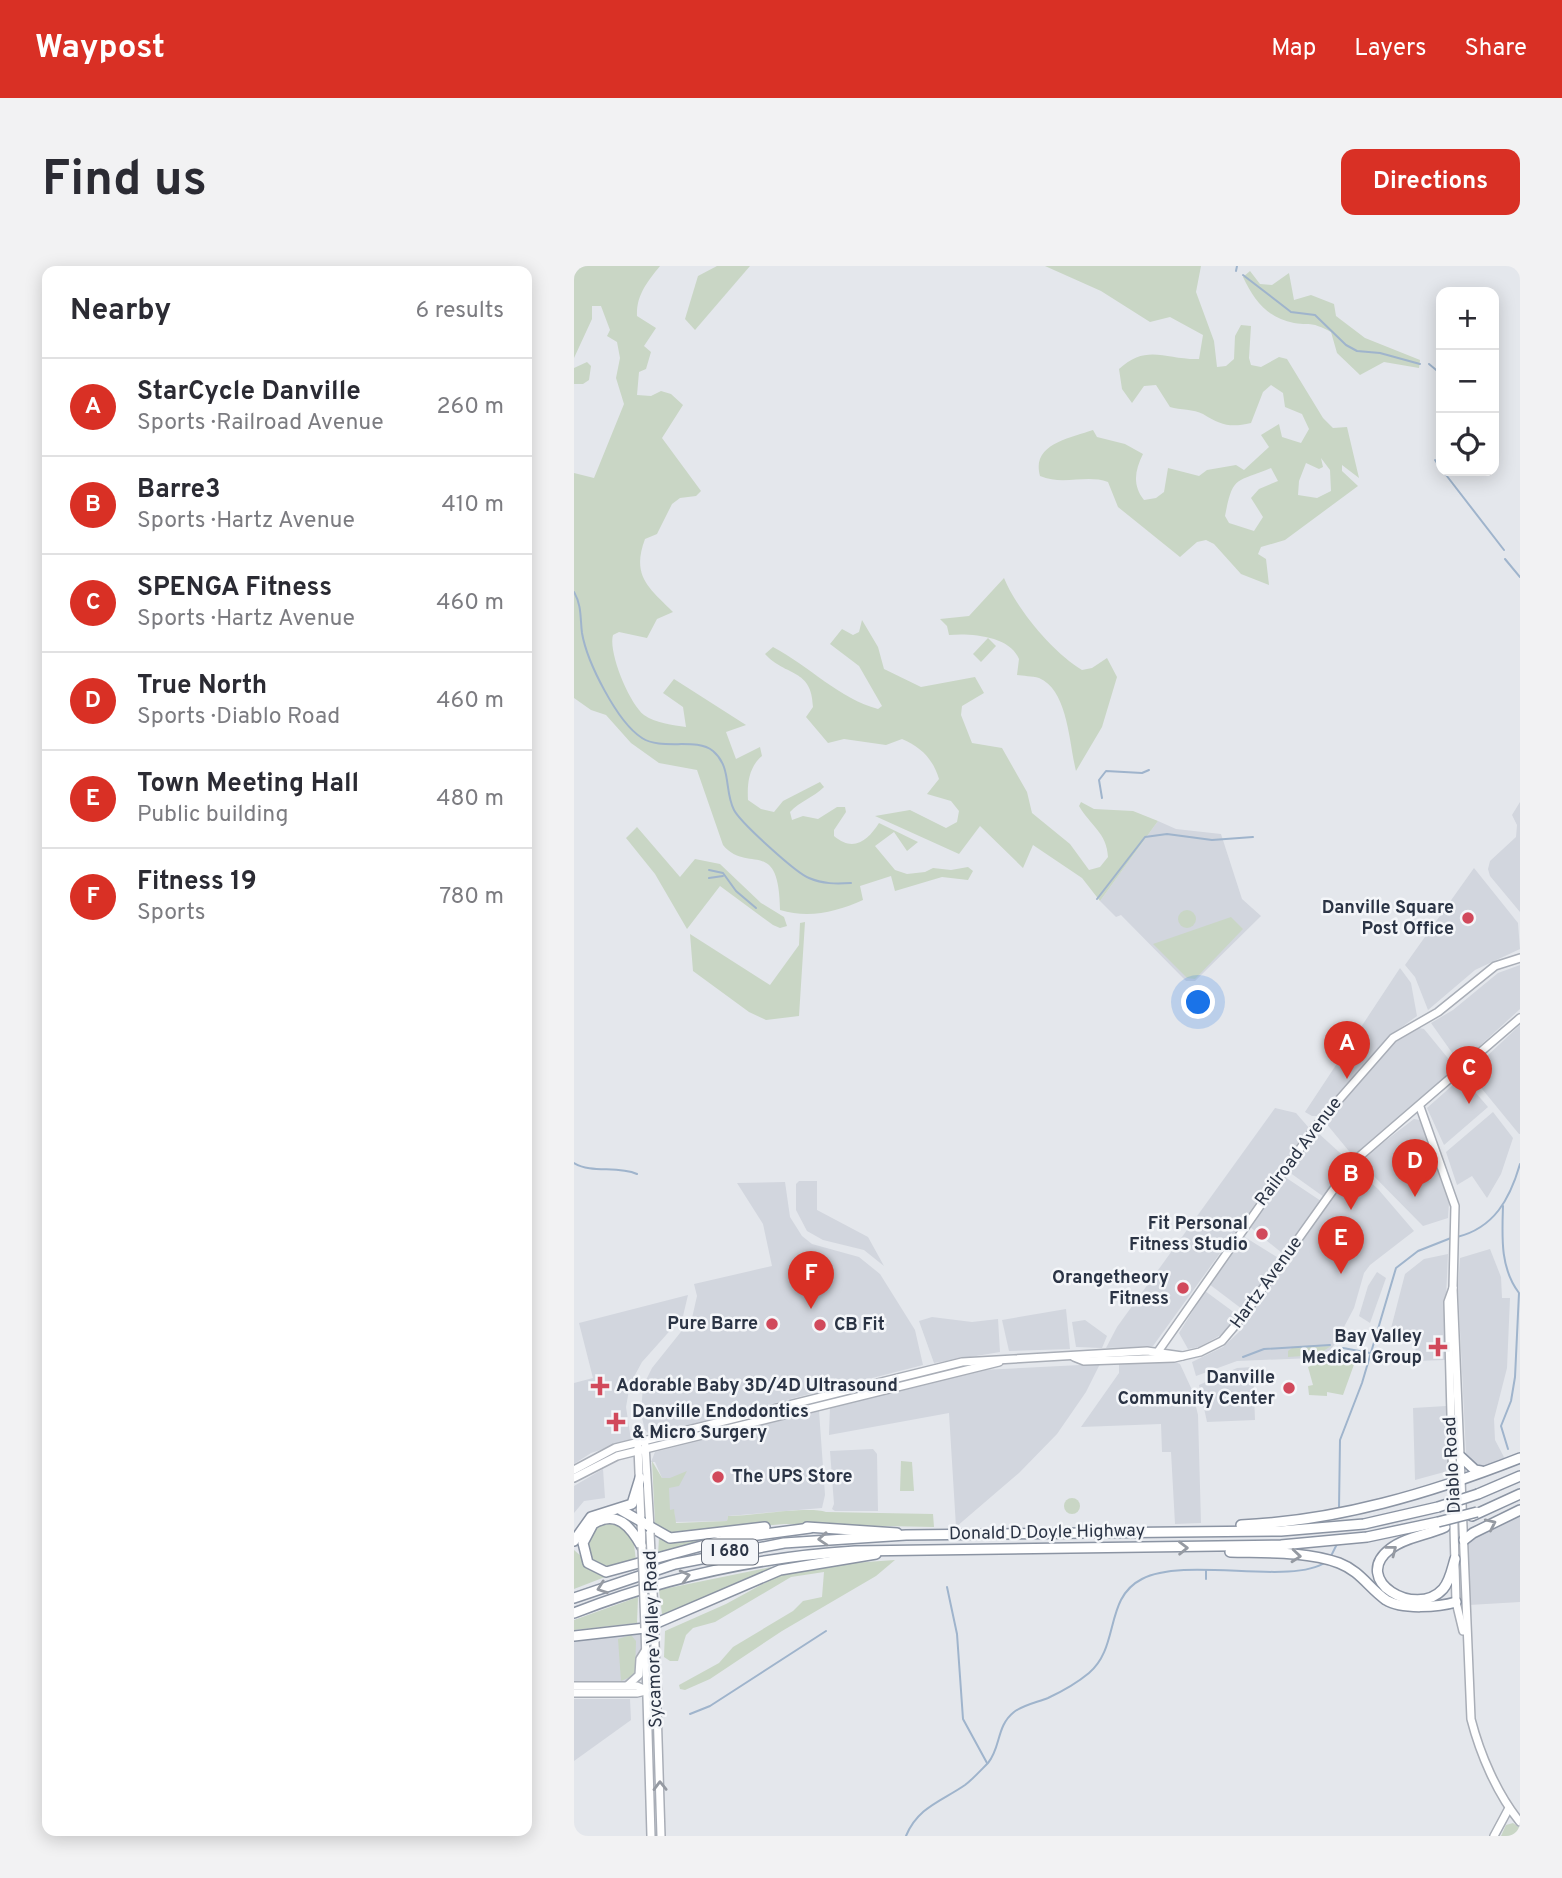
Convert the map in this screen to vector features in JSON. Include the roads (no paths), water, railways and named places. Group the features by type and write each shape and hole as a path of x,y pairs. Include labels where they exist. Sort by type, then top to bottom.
{"highway":[{"path":"1461,1458 1475,1470 1483,1471"},
{"path":"1320,1524 1358,1509 1458,1480 1520,1458"},
{"path":"1320,1524 1364,1524 1437,1507 1478,1494 1520,1476"},
{"path":"574,1542 581,1527 591,1517 621,1510 635,1501 636,1484 640,1478"},
{"name":"Donald D Doyle Highway","path":"574,1613 641,1588 714,1568 786,1556 887,1551 1211,1548 1312,1543 1442,1525 1520,1494"},
{"path":"621,1510 646,1528 679,1538 744,1529 810,1528 892,1534"},
{"path":"1464,1540 1520,1510"},
{"path":"642,1547 633,1530 623,1521 610,1518 598,1521 584,1536 583,1551 593,1567 606,1572 717,1541 810,1528"},
{"name":"Donald D Doyle Highway","path":"892,1534 1211,1531 1227,1526 1320,1524"},
{"path":"1442,1525 1387,1551 1379,1567 1380,1578 1385,1589 1395,1596 1431,1597 1446,1587 1455,1559"},
{"name":"I 680","path":"574,1598 650,1571 723,1553 821,1539 892,1534"},
{"path":"1211,1548 1243,1553 1311,1557 1347,1567 1392,1603 1407,1605 1460,1602"},
{"path":"574,1636 650,1626 780,1570 809,1563 866,1558 887,1551"}],"main road":[{"name":"Railroad Avenue","path":"1148,1359 1160,1350 1314,1129 1393,1038 1438,1012 1495,966 1520,958"},
{"name":"Hartz Avenue","path":"1073,1356 1084,1361 1182,1356 1209,1349 1232,1332 1353,1163 1520,1018"},
{"name":"Diablo Road","path":"1420,1107 1454,1198 1453,1287 1461,1458 1455,1559 1466,1641 1471,1719 1480,1748 1509,1808 1520,1822"},
{"name":"Diablo Road","path":"1453,1287 1448,1302 1464,1540 1460,1602"},
{"path":"574,1478 603,1462 641,1447 928,1368 971,1360 1073,1356 1082,1353 1160,1350 1182,1356"},
{"path":"574,1470 607,1451 641,1447"},
{"name":"Sycamore Valley Road","path":"641,1447 640,1478 654,1612 645,1651 651,1836"},
{"name":"Sycamore Valley Road","path":"641,1447 646,1528 642,1547 658,1688 661,1836"},
{"path":"626,1686 639,1675 639,1659 645,1651"},
{"path":"574,1686 626,1686 646,1690"},
{"path":"574,1693 637,1693 658,1688"},
{"path":"1494,1836 1509,1808"}],"waterway":[{"path":"1236,271 1237,266"},
{"path":"1243,275 1291,312 1315,315 1346,345 1357,351 1380,353 1420,364"},
{"path":"1429,364 1436,370"},
{"path":"1447,476 1504,550"},
{"path":"1505,559 1520,577"},
{"path":"574,592 590,659 613,705 632,730 650,742 698,745 713,751 723,764 734,810 757,836 809,878 830,883 851,883"},
{"path":"1102,798 1099,780 1106,771 1142,773 1149,770"},
{"path":"1097,899 1145,837 1167,834 1212,840 1253,837"},
{"path":"709,870 723,873 736,891 756,908"},
{"path":"709,878 723,876"},
{"path":"574,1163 589,1168 637,1174"},
{"path":"1457,1237 1481,1227 1499,1210 1511,1189 1520,1164"},
{"path":"1503,1206 1505,1263 1519,1293 1515,1377 1511,1401 1501,1426 1508,1449"},
{"path":"1339,1508 1340,1440 1362,1383 1396,1268 1418,1251 1451,1238"},
{"path":"1243,1357 1264,1349 1330,1345"},
{"path":"1343,1348 1370,1353"},
{"path":"1330,1558 1337,1544"},
{"path":"906,1836 924,1811 965,1785 988,1763 1004,1724 1014,1712 1059,1693 1089,1673 1105,1650 1122,1598 1130,1587 1142,1579 1184,1570 1288,1572 1310,1569 1326,1562"},
{"path":"1206,1570 1206,1579"},
{"path":"947,1587 957,1634 963,1719 987,1763"},
{"path":"690,1714 710,1706 826,1631"}],"place":[{"name":"Danville Square Post Office","path":"1468,918"},
{"name":"StarCycle Danville","path":"1347,1079"},
{"name":"SPENGA Fitness","path":"1469,1104"},
{"name":"True North","path":"1415,1197"},
{"name":"Barre3","path":"1351,1210"},
{"name":"Fit Personal Fitness Studio","path":"1262,1234"},
{"name":"Town Meeting Hall","path":"1341,1274"},
{"name":"Orangetheory Fitness","path":"1183,1288"},
{"name":"Fitness 19","path":"811,1309"},
{"name":"Pure Barre","path":"772,1324"},
{"name":"CB Fit","path":"820,1325"},
{"name":"Bay Valley Medical Group","path":"1438,1347"},
{"name":"Adorable Baby 3D/4D Ultrasound","path":"600,1386"},
{"name":"Danville Community Center","path":"1289,1388"},
{"name":"Danville Endodontics & Micro Surgery","path":"616,1422"},
{"name":"The UPS Store","path":"718,1477"}]}
